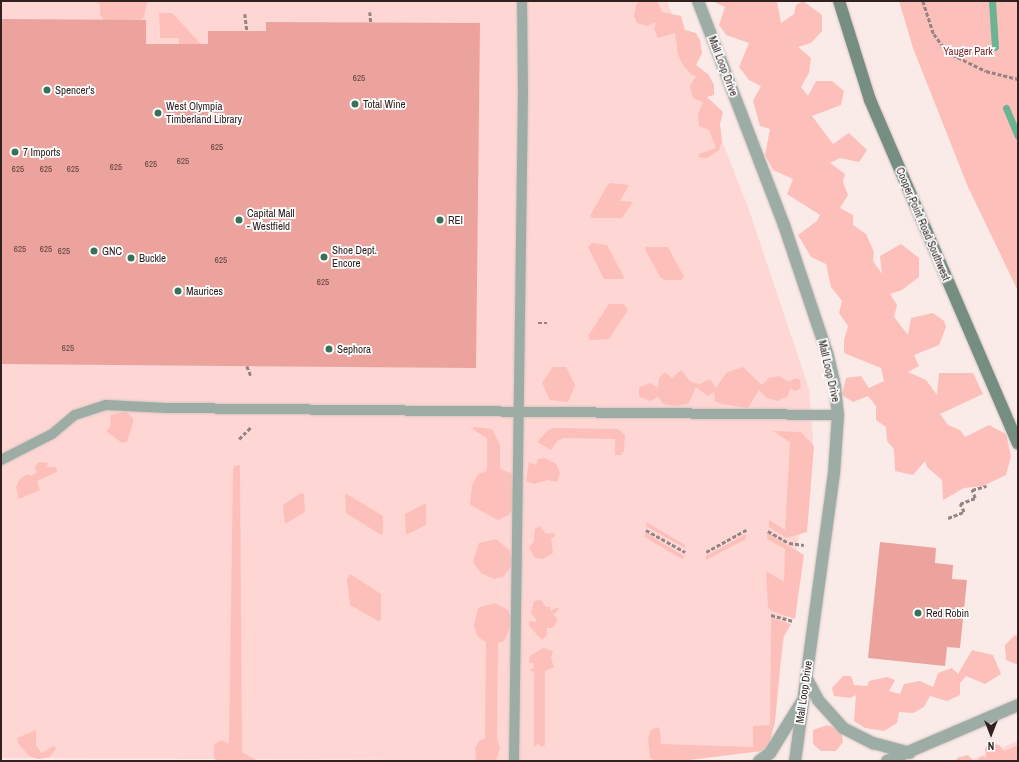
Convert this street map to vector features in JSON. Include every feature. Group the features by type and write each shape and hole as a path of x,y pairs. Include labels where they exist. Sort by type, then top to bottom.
{"main road":[{"name":"Cooper Point Road Southwest","path":"839,1 870,100 1018,444"}],"street":[{"name":"Mall Loop Drive","path":"698,1 810,300 828,356 836,387 838,415 833,480 795,761"},
{"path":"806,677 818,700 843,728 873,743 910,753"},
{"path":"759,761 770,753 803,698"},
{"path":"887,761 910,753 1018,705"}],"lane":[{"path":"514,761 522,1"},
{"path":"1,460 52,434 74,415 106,405 180,409 518,410 838,415"}],"path":[{"path":"923,1 934,34 947,52 979,68 1018,79"},
{"path":"370,12 371,22"},
{"path":"245,14 247,31"},
{"path":"537,323 547,323"},
{"path":"247,366 251,376"},
{"path":"239,439 252,427"},
{"path":"948,518 964,512 960,504 975,498 972,490 986,486"},
{"path":"646,530 685,552"},
{"path":"706,552 746,530"},
{"path":"768,531 789,543 804,545"},
{"path":"770,615 793,621"}],"shaded area":[{"path":"1,1 667,1 749,210 809,389 813,440 768,749 648,761 1,758"},
{"path":"1018,741 1018,761 969,761"}],"green space":[{"path":"93,1 147,2 144,17 133,27 109,29 100,14 100,4"},
{"path":"640,1 657,1 662,12 681,16 685,30 696,33 700,40 702,53 696,65 709,75 714,85 714,95 707,97 723,112 720,124 722,141 719,150 707,158 698,157 699,154 716,148 709,130 699,126 698,114 703,102 693,98 690,86 696,76 692,75 683,65 678,55 675,33 658,38 654,29 656,22 647,26 637,23 634,16 636,5"},
{"path":"712,1 777,1 781,23 794,14 796,5 803,1 822,15 822,31 811,43 798,47 811,58 809,73 801,87 808,96 816,81 832,81 844,91 841,105 812,116 833,144 849,133 867,150 859,162 840,158 830,163 845,174 843,182 848,195 840,208 853,215 853,225 866,234 874,252 873,261 882,274 880,256 901,244 919,258 919,277 902,290 890,294 897,305 894,317 908,335 911,318 933,313 944,321 946,327 939,345 914,355 919,366 908,372 926,380 937,395 939,373 973,373 983,394 940,414 948,425 960,430 965,437 989,425 1006,434 1011,456 1006,475 983,486 964,488 943,500 942,480 927,467 925,461 913,475 895,471 894,449 887,441 886,427 876,420 876,406 868,396 853,402 842,395 846,378 861,376 869,388 884,381 881,368 844,353 844,340 848,326 839,313 842,301 831,287 826,264 811,257 798,235 817,221 820,215 787,194 793,179 773,170 765,155 770,129 760,126 753,101 761,86 749,80 739,67 749,43 726,35 719,25 725,7"},
{"name":"Yauger Park","path":"899,1 1018,1 1018,291 968,187 913,48"},
{"path":"159,13 172,13 201,44 179,44 179,38 160,38"},
{"path":"608,184 629,185 620,201 633,202 622,218 592,218 590,216"},
{"path":"592,243 607,245 625,279 604,279 588,247"},
{"path":"646,247 668,247 684,277 681,280 665,280 660,277 645,249"},
{"path":"609,304 624,304 628,310 609,339 590,340 588,336"},
{"path":"553,367 566,367 575,385 568,402 550,400 542,383"},
{"path":"743,367 762,385 769,378 779,376 789,382 795,378 800,380 801,388 795,391 790,388 788,396 777,401 767,398 759,390 748,408 721,404 715,401 714,392 708,396 696,387 688,404 675,406 663,404 658,397 651,401 639,397 639,387 651,383 658,388 659,378 665,372 672,378 681,370 691,382 700,384 710,379 716,388 727,372"},
{"path":"126,411 133,419 133,423 127,442 122,443 106,431 110,427 111,415"},
{"path":"474,427 492,429 500,445 500,469 511,473 521,497 509,515 498,520 470,505 472,485 478,474 487,471 487,438 472,429"},
{"path":"555,428 618,429 625,435 624,451 621,455 615,455 615,439 564,438 557,441 551,450 537,442 548,430"},
{"path":"773,431 801,432 814,446 807,532 786,538 769,527 769,520 785,530 790,442"},
{"path":"545,458 556,464 560,473 557,482 548,480 534,484 526,481 529,462 536,465 538,459"},
{"path":"39,462 49,463 46,467 56,467 57,472 37,481 40,490 19,499 16,487 20,479 27,474 31,476 37,472 34,467"},
{"path":"240,465 242,752 258,761 217,761 214,758 214,745 221,740 229,744 233,469 234,466"},
{"path":"301,493 304,494 305,512 285,524 283,505"},
{"path":"345,493 383,516 383,533 381,535 346,513"},
{"path":"426,503 426,525 406,535 405,514"},
{"path":"646,522 685,545 685,548 647,527"},
{"path":"540,526 546,534 554,533 555,536 551,539 553,553 543,559 535,558 529,548 534,541 535,529"},
{"path":"646,533 685,556 683,560 644,536"},
{"path":"767,533 804,555 795,619 771,611 768,607 766,571 784,582 785,549 767,539"},
{"path":"746,534 746,539 706,560 706,556"},
{"path":"496,539 509,550 514,563 503,577 494,579 481,573 473,562 479,543"},
{"path":"350,574 381,594 381,620 378,621 350,605 347,579"},
{"path":"541,600 546,607 550,607 551,611 557,607 559,609 553,615 558,619 553,628 547,628 547,635 542,640 529,626 529,621 535,622 537,620 531,613 534,601"},
{"path":"495,603 508,610 512,623 504,641 498,643 497,738 500,748 496,761 476,761 475,748 480,740 485,739 486,642 478,637 474,625 478,608"},
{"path":"771,618 791,624 783,638 775,722 769,745 762,751 681,761 655,761 650,758 648,739 650,731 656,727 660,729 661,744 753,747 753,726 770,725"},
{"path":"1015,635 1018,636 1018,665 1006,660 1005,645"},
{"path":"543,648 553,651 551,659 554,667 545,671 545,745 542,747 538,744 534,747 534,673 530,670 534,668 533,663 529,663 530,656"},
{"path":"972,650 993,655 1001,674 985,684 966,676 960,683 960,695 947,701 930,696 924,707 913,713 899,712 897,723 884,731 865,728 854,721 856,695 850,698 834,696 832,688 843,676 851,676 854,685 867,686 869,681 887,677 895,680 889,691 900,694 904,684 920,681 933,687 938,673 952,668 958,674"},
{"path":"827,725 841,730 843,742 836,751 821,751 813,744 813,730"},
{"path":"36,730 36,745 41,753 54,746 56,748 50,757 38,759 29,756 18,743 17,738"},
{"path":"988,743 999,745 1004,751 1018,745 1018,761 977,761 981,756 986,758 985,749"},
{"path":"968,755 974,761 956,761 957,758"}],"building":[{"name":"Capital Mall - Westfield","path":"1,19 146,20 146,44 208,44 208,31 266,31 266,22 480,23 476,368 1,364"},
{"name":"Red Robin","path":"880,542 936,548 935,563 953,565 952,579 967,580 960,648 947,647 945,666 868,658"}],"waterway":[{"path":"992,1 995,47"},
{"path":"1006,108 1018,136"}],"place":[{"name":"Spencer's","path":"47,90"},
{"name":"Total Wine","path":"355,104"},
{"name":"West Olympia Timberland Library","path":"158,113"},
{"name":"7 Imports","path":"15,152"},
{"name":"Capital Mall - Westfield","path":"239,220"},
{"name":"REI","path":"440,220"},
{"name":"GNC","path":"94,251"},
{"name":"Shoe Dept. Encore","path":"324,257"},
{"name":"Buckle","path":"131,258"},
{"name":"Maurices","path":"178,291"},
{"name":"Sephora","path":"329,349"},
{"name":"Red Robin","path":"918,613"}]}
